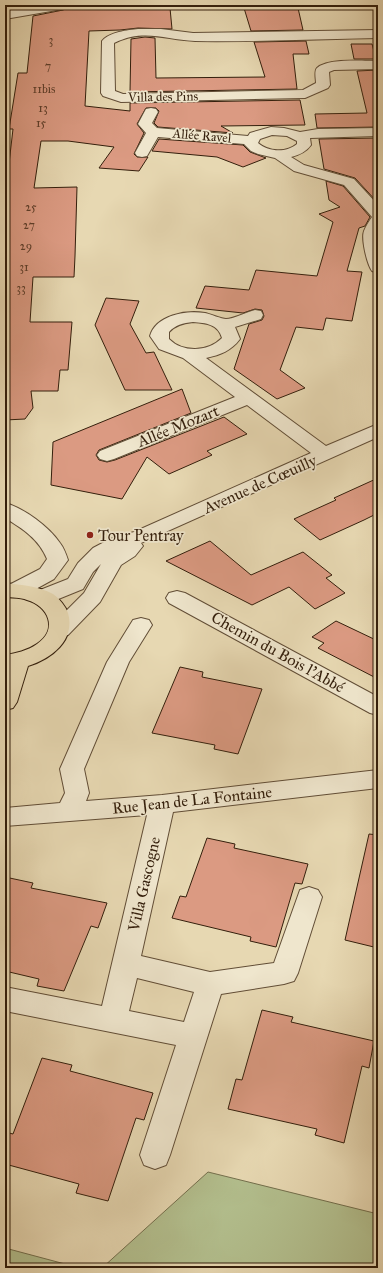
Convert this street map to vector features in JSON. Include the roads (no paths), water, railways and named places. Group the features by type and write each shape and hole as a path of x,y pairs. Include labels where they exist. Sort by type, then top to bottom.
{"main road":[{"path":"5,702 11,663 33,657 46,650 55,641 60,630 60,618 54,606 43,597 31,592 11,590"}],"street":[{"path":"8,5 5,15 63,5"},
{"name":"Villa des Pins","path":"378,34 193,37 170,33 128,33 116,36 108,41 108,93 121,98 305,94 323,85 322,70 332,66 378,65"},
{"name":"Allée Ravel","path":"151,112 145,124 153,132 251,140 255,136 272,131 282,131 299,136 304,140 304,145 300,149 293,152 280,154 263,152 255,148 251,144 251,140"},
{"name":"Allée Ravel","path":"142,153 153,132"},
{"name":"Allée Ravel","path":"299,136 318,133 378,132"},
{"path":"280,154 281,157 299,168 349,182 378,214"},
{"path":"378,219 371,232 373,250 378,268"},
{"path":"224,325 255,315"},
{"name":"Allée Mozart","path":"201,318 214,320 224,325 230,332 231,339 226,346 216,351 203,354 189,354 176,352 160,340 160,332 165,326 175,320 201,318"},
{"name":"Allée Mozart","path":"189,354 326,454"},
{"name":"Allée Mozart","path":"107,455 248,398"},
{"name":"Avenue de Cœuilly","path":"43,597 76,584 85,568 100,553 117,544 141,536 378,430"},
{"path":"5,509 36,529 52,546 58,560 47,574 11,590"},
{"name":"Avenue de Cœuilly","path":"60,630 92,597 113,561 128,551 141,536"},
{"name":"Chemin du Bois l'Abbé","path":"177,598 378,707"},
{"path":"69,812 77,793 72,769 118,662 141,625"},
{"name":"Rue Jean de La Fontaine","path":"5,817 162,804 378,779"},
{"name":"Villa Gascogne","path":"114,1021 162,804"},
{"path":"126,964 210,984 284,973 309,897"},
{"path":"154,1154 210,984"},
{"path":"5,999 193,1036"}],"place":[{"name":"Tour Pentray","path":"90,535"}]}
